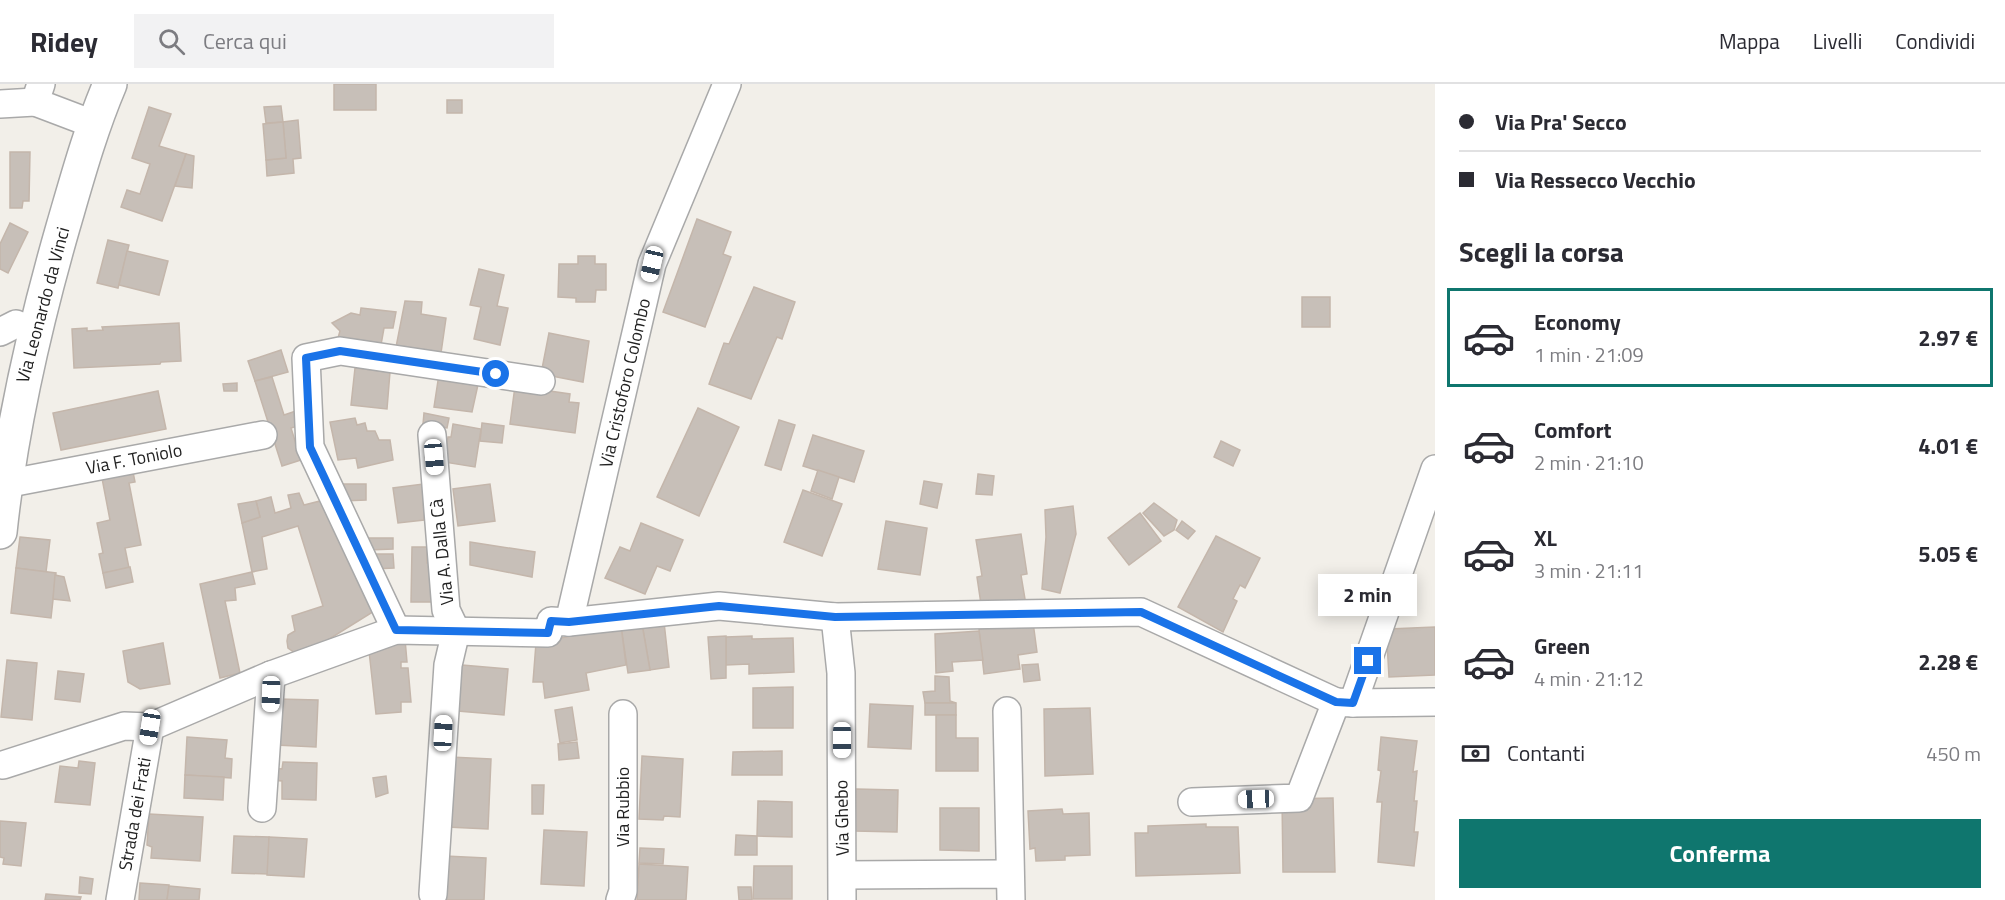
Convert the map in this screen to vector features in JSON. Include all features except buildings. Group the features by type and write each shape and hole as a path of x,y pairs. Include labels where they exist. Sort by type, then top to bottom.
{"street":[{"name":"Via Leonardo da Vinci","path":"0,532 18,402 36,320 93,124 110,84"},
{"name":"Via Cristoforo Colombo","path":"569,622 652,264 727,84"},
{"path":"0,104 38,93 93,124"},
{"path":"396,630 310,447 306,358 340,351 541,381"},
{"name":"Via F. Toniolo","path":"5,484 263,435"},
{"name":"Via A. Dalla Cà","path":"432,435 446,610 456,632"},
{"path":"1192,802 1299,798 1345,702 1435,469"},
{"path":"3,765 124,726 150,727 271,675 396,630 548,633 551,621 569,622 719,606 835,617 1141,612 1345,702 1435,702"},
{"name":"Via Ghebo","path":"835,617 841,673 842,887 1002,873 1011,891"},
{"path":"433,894 448,665 456,632"},
{"path":"262,808 271,675"},
{"path":"1007,711 1011,891"},
{"name":"Via Rubbio","path":"620,900 623,891 623,714"},
{"name":"Strada dei Frati","path":"120,900 150,727"}],"route":[{"path":"496,374 340,351 306,358 310,447 396,630 548,633 551,621 569,622 719,606 835,617 1141,612 1336,702 1353,703 1368,661"}]}
